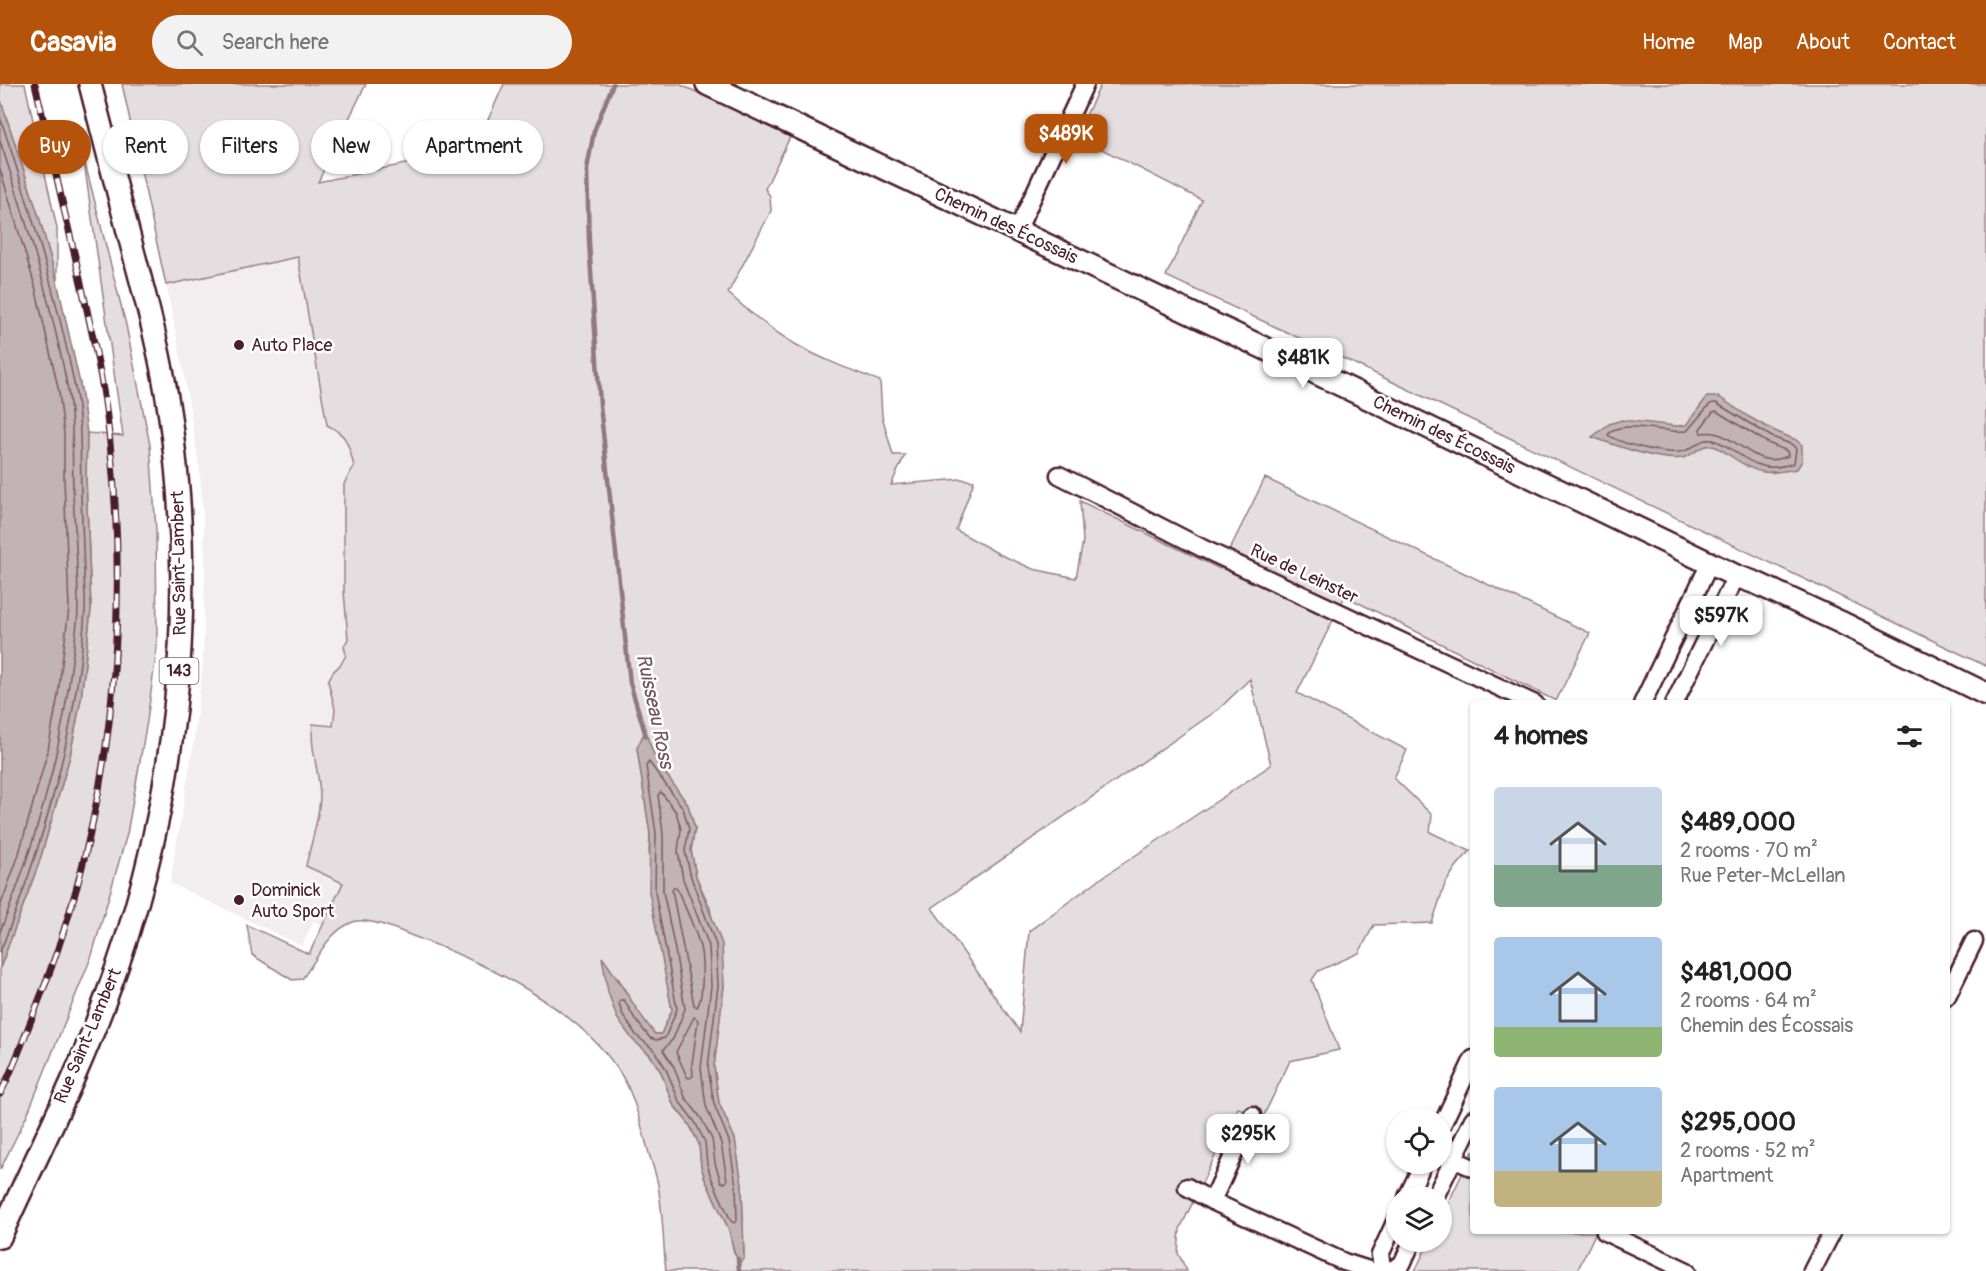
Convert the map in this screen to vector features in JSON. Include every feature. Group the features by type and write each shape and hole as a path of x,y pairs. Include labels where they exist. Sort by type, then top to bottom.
{"main road":[{"name":"Rue Saint-Lambert","path":"0,1237 90,1038 130,928 145,877 163,795 176,711 182,594 182,541 180,499 170,415 155,331 90,84"},
{"name":"Chemin des Écossais","path":"707,84 1736,576 1819,612 1986,694"}],"street":[{"path":"1017,231 1085,84"},
{"name":"Rue de Leinster","path":"1059,476 1202,548 1526,700"},
{"path":"1644,700 1710,563"},
{"path":"1676,700 1736,576"},
{"path":"1950,990 1974,941"},
{"path":"1452,1109 1468,1084"},
{"path":"1212,1201 1252,1116"},
{"path":"1440,1186 1470,1125"},
{"path":"1453,1159 1470,1167"},
{"path":"1187,1187 1212,1201 1344,1262 1371,1271"},
{"path":"1609,1234 1687,1271"},
{"path":"1812,1271 1831,1234"},
{"path":"1383,1271 1380,1255 1386,1242"},
{"path":"1396,1267 1406,1252"}],"shaded area":[{"path":"0,84 25,84 33,120 18,120 18,153 0,98"},
{"path":"122,84 366,84 348,120 311,120 311,174 322,174 318,182 357,174 391,174 391,167 403,164 403,174 543,174 543,120 488,120 504,84 679,84 791,135 765,189 770,196 771,211 728,293 777,333 795,344 880,381 882,416 893,455 905,455 891,485 961,479 974,481 956,530 999,554 1033,569 1076,578 1083,541 1080,501 1220,569 1265,478 1590,633 1556,700 1554,700 1345,596 1297,693 1407,750 1394,778 1432,815 1430,832 1470,851 1445,884 1432,923 1374,925 1359,953 1318,971 1312,980 1339,1050 1290,1061 1263,1117 1238,1108 1180,1229 1178,1253 1187,1271 666,1271 657,1181 631,1093 610,1059 588,1035 562,1013 501,975 470,960 373,922 359,921 344,926 330,939 302,979 292,980 252,955 247,925 309,954 343,883 306,866 320,797 312,741 313,724 333,726 335,709 328,681 346,655 344,646 348,639 344,591 344,484 354,466 346,441 327,425 298,257 166,285 142,174 188,174 188,120 130,120","holes":["1250,679 1271,765 1097,881 1029,931 1020,1032 932,908 1219,709","645,732 656,760 688,805 695,828 691,850 696,876 710,908 724,986 714,1066 719,1103 735,1139 742,1185 744,1258 739,1263 729,1230 705,1179 699,1144 689,1124 673,1104 661,1072 650,1055 632,1039 618,978 640,1016 655,1034 661,1034 672,1010 662,952 649,851 650,834 637,748"]},
{"path":"1101,84 1986,84 1986,666 1166,276 1202,200 1076,136"},
{"path":"25,174 45,174 57,228 57,281"},
{"path":"86,174 88,174 126,325 150,445 156,530 157,647 147,721 127,834 92,955 27,1115 0,1170 0,968 39,863 70,756 81,699 91,609 86,478 87,433 123,436"},
{"path":"298,257 326,425 340,431 347,440 355,466 348,480 343,545 348,639 344,646 346,655 328,681 335,709 333,727 313,724 311,736 319,784 317,819 343,883 323,925 314,921 302,946 170,883 193,747 203,662 205,560 199,465 166,285"},
{"path":"1470,1157 1470,1234 1595,1234 1577,1271 1415,1271 1424,1252 1452,1252 1452,1195"}],"water":[{"path":"0,98 18,153 18,174 25,174 57,281 81,388 87,433 86,478 91,609 81,699 70,756 39,863 0,968"},
{"path":"1707,397 1719,397 1749,417 1796,440 1802,445 1802,461 1797,469 1763,472 1749,468 1712,446 1704,447 1682,458 1662,458 1592,437 1609,424 1622,420 1686,425"},
{"path":"645,731 656,760 688,805 695,828 691,850 696,876 722,944 724,986 714,1067 719,1103 735,1139 742,1185 744,1258 739,1263 729,1230 705,1179 699,1144 689,1124 673,1104 661,1072 650,1055 632,1039 617,1018 608,992 602,957 648,1025 655,1034 661,1034 672,1010 649,892 650,834 637,748"}],"waterway":[{"name":"Ruisseau Ross","path":"613,84 594,131 587,169 589,242 600,405 630,683 646,736"},
{"name":"Ruisseau Ross","path":"738,1259 739,1271"}],"railway":[{"path":"0,1094 18,1054 61,940 82,866 99,791 110,716 116,640 117,563 114,486 106,409 92,332 35,84"}],"place":[{"name":"Auto Place","path":"239,345"},
{"name":"Dominick Auto Sport","path":"239,900"}]}
